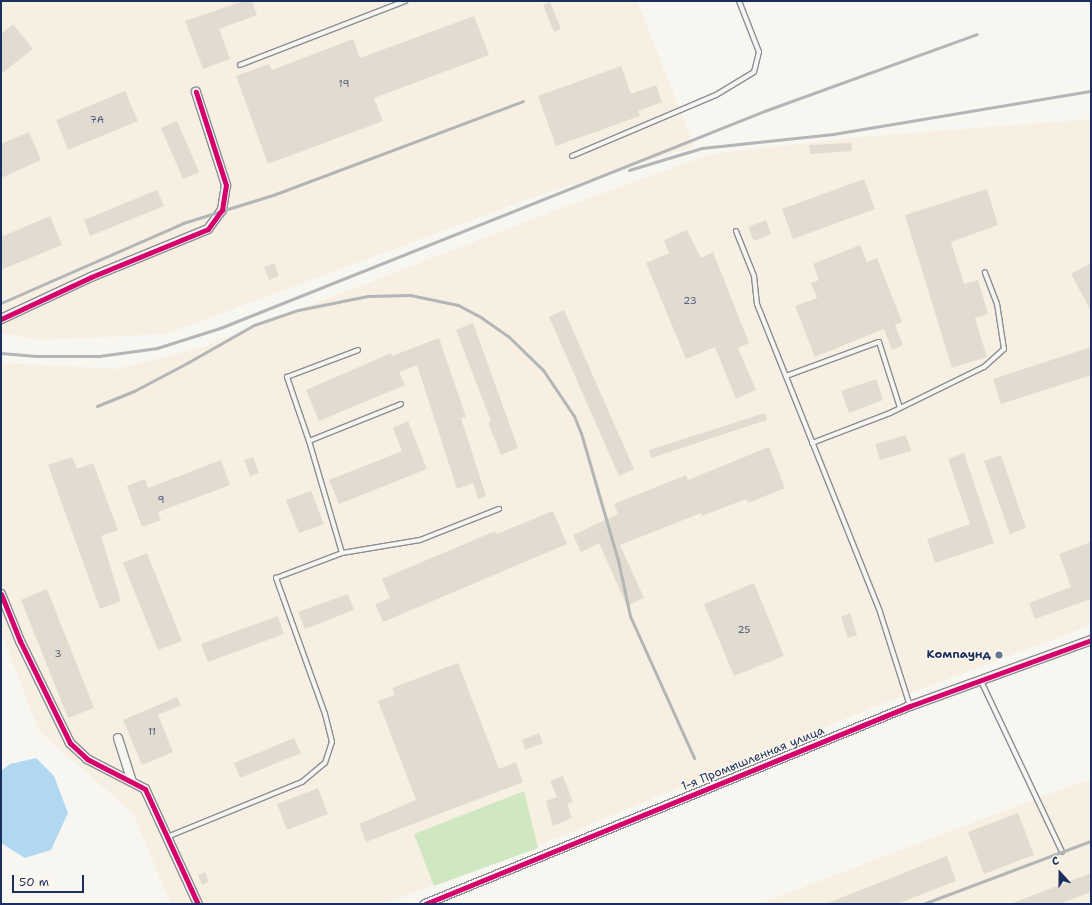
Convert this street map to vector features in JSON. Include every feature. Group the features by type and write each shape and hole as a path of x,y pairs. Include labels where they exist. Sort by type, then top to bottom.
{"street":[{"path":"1,319 91,277 208,229 222,210 226,185 196,92"},
{"path":"1,594 20,641 70,743 87,759 146,789 198,904"},
{"name":"1-я Промышленная улица","path":"425,904 910,706 980,679 1091,640"},
{"path":"118,738 132,782"}],"lane":[{"path":"240,65 405,1"},
{"path":"572,156 716,95 754,72 759,52 739,1"},
{"path":"736,231 754,276 757,304 880,612 910,706"},
{"path":"812,443 900,408 984,367 1004,349 997,304 985,272"},
{"path":"786,376 879,342 900,408"},
{"path":"342,553 309,441 287,377 358,350"},
{"path":"309,441 401,404"},
{"path":"167,837 302,782 325,763 332,742 325,714 276,578 342,553 420,540 499,509"},
{"path":"980,679 1062,852"}],"shaded area":[{"path":"1,1 637,1 694,146 536,196 166,334 40,340 1,333"},
{"path":"1091,119 1091,625 871,708 557,838 383,904 171,904 133,813 39,731 1,632 1,363 117,369 200,348 559,209 711,154 862,137"},
{"path":"1091,779 1091,904 759,904 1019,805"}],"green space":[{"path":"524,791 538,848 434,886 414,834"}],"water":[{"path":"36,758 54,776 68,813 51,850 25,858 1,843 1,771 10,764"}],"building":[{"path":"244,1 252,1 257,15 219,29 230,59 203,69 185,21"},
{"path":"550,2 561,29 554,32 543,5"},
{"path":"474,16 489,55 374,98 383,121 268,164 236,76 269,64 272,70 353,39 360,58"},
{"path":"13,24 33,49 1,74 1,34"},
{"path":"621,66 631,94 656,85 662,102 638,111 640,116 556,146 538,96"},
{"path":"125,91 138,121 68,150 56,120"},
{"path":"177,121 199,172 183,179 161,128"},
{"path":"29,132 41,160 1,178 1,144"},
{"path":"851,143 852,151 810,154 809,145"},
{"path":"864,179 875,209 793,239 782,209"},
{"path":"987,189 998,225 951,242 964,284 978,280 988,314 975,318 987,357 952,368 905,215"},
{"path":"157,190 164,206 90,236 84,220"},
{"path":"50,216 62,245 1,270 1,237"},
{"path":"766,220 771,234 754,241 748,227"},
{"path":"687,230 701,258 713,252 749,343 738,348 756,390 736,399 715,347 686,359 646,263 669,253 664,240"},
{"path":"860,245 867,262 877,258 902,322 895,325 903,345 892,350 884,329 815,357 795,306 817,298 811,283 819,280 813,264"},
{"path":"274,263 279,276 269,280 264,267"},
{"path":"1091,263 1091,311 1071,274"},
{"path":"564,310 634,469 619,476 549,317"},
{"path":"473,323 518,448 501,455 488,423 491,421 456,330"},
{"path":"439,338 466,417 461,418 486,496 478,499 473,483 457,489 417,365 399,372 405,385 319,421 306,390 391,353 392,356"},
{"path":"1091,347 1091,375 1001,404 993,379"},
{"path":"876,379 883,400 849,413 841,391"},
{"path":"765,413 767,420 651,458 649,450"},
{"path":"408,421 427,469 339,504 329,480 402,451 393,428"},
{"path":"906,435 911,451 880,460 875,444"},
{"path":"769,447 785,488 748,503 746,499 702,516 701,513 620,545 644,598 627,606 599,543 581,552 573,535 618,514 614,504 686,475 688,480"},
{"path":"964,453 994,543 935,563 927,539 970,524 948,459"},
{"path":"1001,455 1026,528 1010,534 984,461"},
{"path":"72,457 77,469 93,463 118,530 101,536 121,601 100,609 48,465"},
{"path":"253,457 259,473 250,476 244,460"},
{"path":"221,460 230,485 158,512 161,520 142,527 127,486 145,479 148,488"},
{"path":"311,491 324,524 299,533 286,500"},
{"path":"553,511 567,544 383,622 375,604 390,598 382,579 495,531 497,534"},
{"path":"1091,542 1091,599 1035,619 1029,603 1071,587 1059,554"},
{"path":"147,553 182,641 158,650 123,563"},
{"path":"754,583 784,656 734,676 704,604"},
{"path":"47,589 94,708 68,718 21,600"},
{"path":"348,594 354,610 305,629 298,612"},
{"path":"850,613 857,635 848,638 841,617"},
{"path":"278,616 284,634 208,662 201,644"},
{"path":"458,663 499,769 516,762 523,782 366,842 359,824 416,800 378,701 395,695 392,688"},
{"path":"177,697 181,705 158,715 173,752 142,765 123,720"},
{"path":"539,733 543,743 525,750 522,740"},
{"path":"294,738 301,753 240,778 234,763"},
{"path":"563,776 573,802 567,804 572,818 553,826 546,801 557,797 550,781"},
{"path":"318,788 328,814 287,830 277,804"},
{"path":"1018,813 1034,855 984,874 968,832"},
{"path":"947,856 956,881 897,904 825,904"},
{"path":"205,872 209,882 202,885 198,875"},
{"path":"1091,873 1091,892 1059,904 1010,904"}],"railway":[{"path":"1,353 36,356 99,356 157,348 220,328 767,110 977,34"},
{"path":"629,170 702,148 833,134 1091,91"},
{"path":"1,303 183,223 273,195 523,101"},
{"path":"97,406 134,391 254,325 298,310 368,296 410,295 458,305 482,318 508,336 543,370 574,416 581,433 618,560 630,616 694,758"},
{"path":"923,904 1091,841"}],"cycle path":[{"path":"1,319 91,277 208,229 222,210 226,185 196,92"},
{"path":"1,594 20,641 70,743 87,759 145,789 198,904"},
{"path":"425,904 910,706 1091,640"}],"place":[{"name":"Компаунд","path":"999,655"}]}
